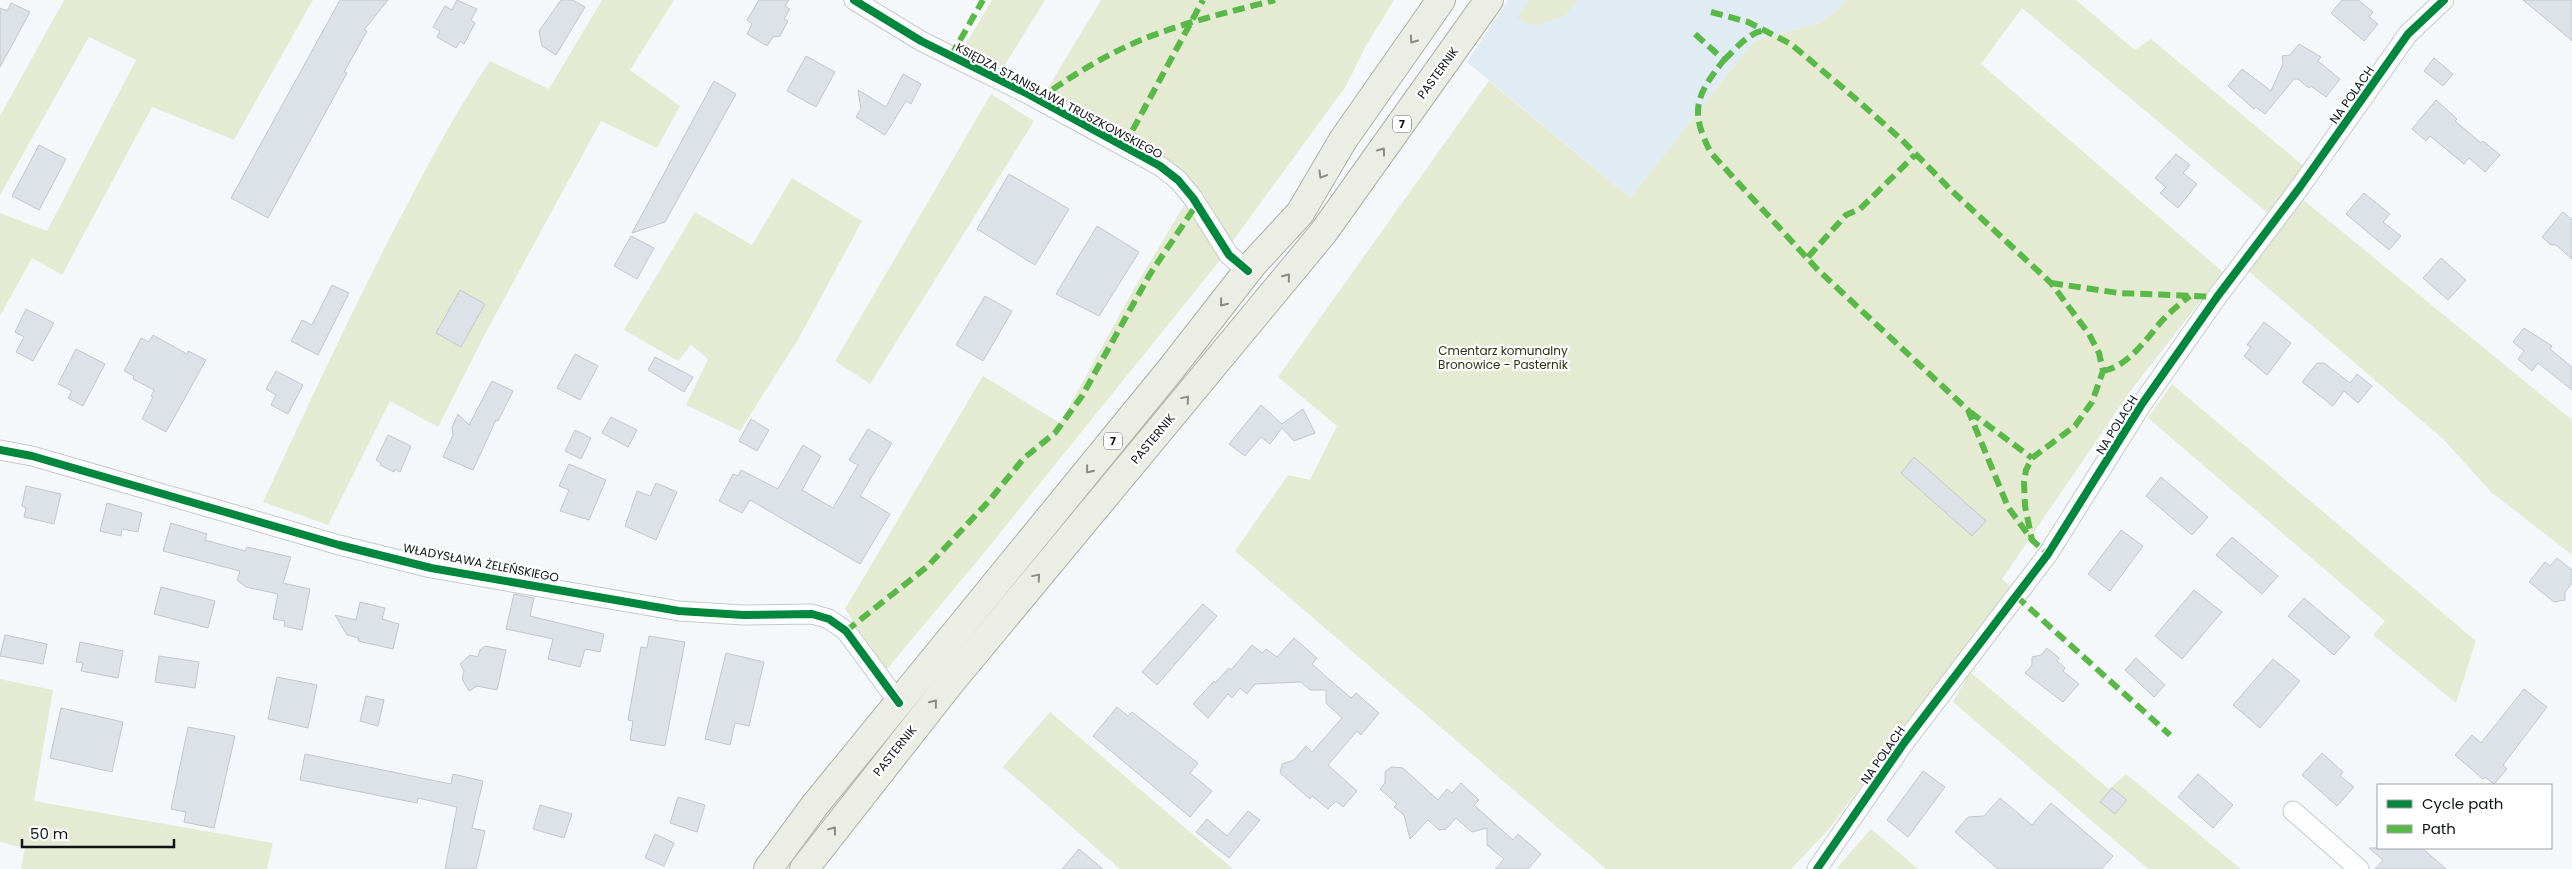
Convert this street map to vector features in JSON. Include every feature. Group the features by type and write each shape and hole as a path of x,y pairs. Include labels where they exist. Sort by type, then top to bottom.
{"main road":[{"name":"7","path":"768,869 815,804 1171,369 1248,271 1300,213 1343,140 1441,0"},
{"name":"PASTERNIK","path":"804,869 950,682 1323,233 1490,0"}],"street":[{"name":"KSIĘDZA STANISŁAWA TRUSZKOWSKIEGO","path":"854,0 921,41 1028,94 1160,166 1178,180 1188,192 1229,255 1248,271"},
{"name":"NA POLACH","path":"1817,869 1904,743 2048,554 2142,404 2217,296 2300,187 2408,34 2444,0"},
{"name":"WŁADYSŁAWA ŻELEŃSKIEGO","path":"0,450 32,456 339,544 432,568 679,611 743,615 812,614 829,619 846,631 899,703"},
{"path":"2293,811 2359,869"}],"shaded area":[{"path":"1508,0 1846,0 1839,9 1820,23 1754,41 1630,198 1467,62"}],"green space":[{"path":"64,0 313,0 234,140 152,107 62,275 32,258 0,316 0,213 47,231 136,60 89,37 0,195 0,116"},
{"path":"602,0 674,0 630,70 680,106 657,148 601,121 486,332 438,427 390,401 328,525 263,502 380,257 431,160 477,80 490,61 549,89"},
{"path":"992,0 1045,0 1003,68 964,47"},
{"path":"1101,0 1394,0 1367,44 1346,86 1232,242 1194,186 1165,158 1046,91"},
{"path":"1529,0 1577,0 1565,16 1535,26 1517,18"},
{"name":"Cmentarz komunalny Bronowice - Pasternik","path":"1846,0 2076,0 2135,50 2151,39 2306,168 2269,214 2022,8 1981,64 2223,272 2129,393 2002,579 2010,586 1829,829 1791,869 1606,869 1235,551 1288,475 1310,480 1337,426 1278,377 1489,81 1630,198 1754,41 1820,23 1839,9"},
{"path":"991,94 1034,121 870,384 835,361"},
{"path":"792,178 862,221 799,338 740,431 686,405 708,359 691,345 678,361 624,330 695,212 752,245"},
{"path":"2301,198 2572,420 2572,555 2491,492 2443,439 2246,269"},
{"path":"1186,202 1221,259 979,559 886,670 845,609 983,376 1060,423 1135,287"},
{"path":"2172,384 2476,641 2456,703 2373,635 2385,621 2148,418"},
{"path":"1970,672 2109,789 2126,774 2241,869 2148,869 1953,702"},
{"path":"0,679 53,690 34,801 273,843 267,869 21,869 25,848 0,842"},
{"path":"1050,712 1233,869 1120,869 1003,767"},
{"path":"1871,829 1918,869 1836,869"}],"building":[{"path":"340,0 388,0 364,30 367,31 344,72 347,73 268,218 231,198"},
{"path":"457,0 477,9 471,20 475,23 464,44 460,41 456,48 437,37 440,31 433,27 445,6 452,10"},
{"path":"561,0 573,0 585,7 556,55 542,46 539,31"},
{"path":"759,0 789,0 785,6 790,9 784,19 788,21 780,36 773,37 767,46 747,34 752,24 747,20"},
{"path":"2342,0 2358,0 2373,12 2369,17 2378,24 2364,41 2331,13"},
{"path":"2523,0 2572,0 2572,41 2557,28"},
{"path":"11,3 30,12 0,67 0,8 7,11"},
{"path":"2299,44 2321,57 2318,61 2340,79 2326,97 2311,86 2309,88 2298,79 2294,79 2265,114 2256,107 2254,109 2228,86 2242,69 2271,91 2283,64 2282,56 2290,55"},
{"path":"806,56 835,72 816,107 787,91"},
{"path":"2434,58 2453,74 2443,86 2424,71"},
{"path":"903,74 921,84 911,104 906,101 885,135 856,117 861,109 858,90 886,107"},
{"path":"714,81 736,94 665,222 632,233"},
{"path":"2436,100 2457,119 2455,121 2481,143 2483,141 2500,155 2485,172 2469,158 2464,164 2430,136 2426,141 2412,129"},
{"path":"39,145 66,159 39,210 12,196"},
{"path":"2176,154 2190,165 2183,173 2197,184 2178,208 2160,193 2166,187 2155,178"},
{"path":"1009,174 1069,209 1035,265 977,229"},
{"path":"2364,193 2390,214 2383,222 2401,236 2389,250 2346,214"},
{"path":"2563,212 2572,220 2572,259 2556,245 2551,245 2542,237"},
{"path":"1097,226 1139,252 1099,316 1056,294"},
{"path":"631,236 654,248 637,279 614,266"},
{"path":"2441,258 2466,280 2448,300 2423,278"},
{"path":"332,285 349,293 318,355 291,341 302,320 312,325"},
{"path":"460,290 485,304 461,347 436,333"},
{"path":"985,296 1012,311 983,361 956,345"},
{"path":"26,309 54,323 33,361 16,352 24,337 15,332"},
{"path":"2264,322 2291,343 2267,375 2244,356 2251,347 2247,345"},
{"path":"2524,328 2552,346 2550,349 2572,367 2572,390 2538,363 2532,371 2518,359 2524,351 2513,342"},
{"path":"153,335 187,354 188,351 206,360 166,432 142,419 153,397 151,396 154,390 133,379 134,376 124,371 141,338 149,342"},
{"path":"76,349 105,364 83,406 68,398 72,391 58,384"},
{"path":"575,354 598,366 580,400 557,388"},
{"path":"655,357 693,377 684,392 648,370"},
{"path":"2317,363 2324,363 2350,383 2357,374 2372,386 2358,403 2344,391 2333,406 2302,382"},
{"path":"276,371 303,385 288,414 271,405 276,395 266,389"},
{"path":"492,381 513,391 498,421 496,420 473,470 443,457 453,435 452,427 458,414 469,425"},
{"path":"1261,405 1282,424 1303,409 1315,433 1294,441 1282,428 1270,444 1261,437 1245,456 1229,444"},
{"path":"611,417 637,430 628,447 602,433"},
{"path":"751,419 769,430 757,451 739,441"},
{"path":"868,429 892,443 860,496 890,514 860,564 750,500 742,513 719,501 733,474 738,476 741,470 778,489 803,445 821,456 802,490 833,508 858,465 849,460"},
{"path":"575,430 591,438 581,459 565,451"},
{"path":"388,435 411,446 400,472 395,469 394,472 380,465 381,463 376,460"},
{"path":"1914,457 1986,521 1972,536 1901,473"},
{"path":"569,464 606,480 589,520 560,511 569,490 559,486"},
{"path":"2161,477 2208,517 2192,535 2146,496"},
{"path":"656,483 677,492 656,540 625,526 637,491 650,496"},
{"path":"26,486 61,494 54,524 24,517 26,508 22,506"},
{"path":"107,503 142,513 138,532 122,529 121,536 100,531"},
{"path":"171,523 207,534 205,540 245,551 247,547 291,557 283,583 310,589 302,630 284,626 285,621 273,619 278,594 246,587 237,580 240,571 163,551"},
{"path":"2121,530 2143,546 2110,591 2088,574"},
{"path":"2232,537 2278,576 2262,594 2216,555"},
{"path":"2557,558 2572,570 2572,583 2565,592 2565,600 2554,602 2529,582 2545,562 2550,566"},
{"path":"161,587 215,601 208,628 154,614"},
{"path":"2194,590 2222,612 2182,659 2155,636"},
{"path":"514,594 534,598 530,616 604,634 600,652 585,649 580,667 548,659 553,639 506,629"},
{"path":"2304,598 2350,637 2334,655 2288,616"},
{"path":"360,602 385,608 382,619 399,624 393,649 358,641 359,638 347,635 335,615 356,620"},
{"path":"1203,604 1217,616 1157,685 1142,672"},
{"path":"5,635 47,644 43,664 0,656"},
{"path":"649,636 685,642 665,746 630,740 633,721 628,720 641,647 647,648"},
{"path":"1294,638 1317,658 1312,664 1330,680 1351,698 1356,693 1379,713 1361,735 1357,731 1328,765 1357,791 1343,807 1336,801 1328,809 1312,796 1310,799 1280,773 1282,764 1294,760 1306,746 1312,752 1342,718 1326,703 1326,690 1310,690 1301,682 1255,684 1247,694 1240,688 1232,698 1228,694 1208,718 1193,704 1214,681 1215,683 1229,668 1231,670 1252,645 1262,653 1266,649 1277,657"},
{"path":"80,642 123,651 118,678 81,671 83,663 76,662"},
{"path":"485,646 506,650 497,690 477,686 469,691 462,679 464,671 460,664 470,655 478,657 480,650"},
{"path":"2047,648 2059,658 2057,661 2065,668 2063,671 2079,684 2063,702 2025,673 2032,665 2032,657 2041,655"},
{"path":"726,653 764,662 749,726 735,723 730,745 705,739"},
{"path":"159,656 199,662 195,688 155,682"},
{"path":"2136,658 2165,685 2154,697 2125,670"},
{"path":"2273,659 2300,681 2260,728 2233,705"},
{"path":"277,677 317,685 308,728 268,719"},
{"path":"2524,689 2547,707 2503,765 2507,769 2494,784 2485,777 2483,779 2455,755 2472,735 2481,743"},
{"path":"366,696 384,700 378,726 360,721"},
{"path":"1117,707 1128,716 1132,712 1198,763 1190,773 1212,791 1190,817 1093,736"},
{"path":"61,708 123,722 112,772 50,758"},
{"path":"188,727 235,736 214,828 184,822 186,812 171,809"},
{"path":"2322,753 2343,772 2340,776 2354,787 2337,806 2302,775"},
{"path":"305,754 451,784 453,774 483,781 472,828 485,831 476,869 445,869 457,807 418,798 417,803 300,780"},
{"path":"1391,767 1403,768 1438,800 1447,789 1452,793 1461,783 1479,800 1474,805 1513,840 1518,834 1541,854 1528,869 1495,869 1504,859 1487,845 1487,828 1472,832 1456,818 1446,829 1439,830 1428,820 1410,839 1404,815 1394,807 1397,804 1380,789 1385,783 1385,772"},
{"path":"1923,771 1945,787 1908,837 1887,820"},
{"path":"2198,774 2233,805 2213,828 2178,797"},
{"path":"2112,788 2127,800 2115,814 2100,802"},
{"path":"678,797 705,805 697,832 670,823"},
{"path":"2000,798 2032,825 2051,803 2113,856 2102,869 1998,869 1955,832 1968,817 1984,816"},
{"path":"540,805 572,814 564,838 533,829"},
{"path":"1248,811 1260,820 1229,858 1196,832 1207,819 1227,836"},
{"path":"655,834 674,843 664,866 645,858"},
{"path":"2369,848 2423,849 2446,869 2375,869 2383,860"},
{"path":"1079,849 1103,869 1062,869"}],"marked path":[{"path":"951,56 983,0"},
{"path":"1124,146 1203,0"},
{"path":"1038,100 1099,61 1148,37 1192,22 1275,0"},
{"path":"1711,12 1748,22 1791,44 1856,99 1902,140 1952,191 2051,283 2089,334 2099,353 2103,371 2092,402 2075,426 2032,458 2026,470 2024,482 2025,506 2032,540"},
{"path":"1724,60 1748,37 1766,30"},
{"path":"1695,34 1724,60 1707,83 1699,104 1700,126 1711,153 1817,269 1968,410 2008,507 2032,540 2048,554"},
{"path":"1808,257 1846,215 1860,209 1915,155"},
{"path":"846,631 928,566 989,501 1024,458 1055,433 1082,396 1150,274 1197,204"},
{"path":"2051,283 2119,293 2217,297"},
{"path":"2103,371 2120,364 2135,352 2160,323 2190,296"},
{"path":"1970,412 2032,458"},
{"path":"2016,596 2170,735"}],"cycle path":[{"path":"854,0 921,41 1028,94 1160,166 1178,180 1193,198 1229,255 1248,271"},
{"path":"1817,869 1904,743 2048,554 2142,404 2217,297 2300,187 2408,34 2444,0"},
{"path":"0,450 32,456 339,545 431,568 679,611 743,615 812,614 829,619 846,631 899,703"}]}
